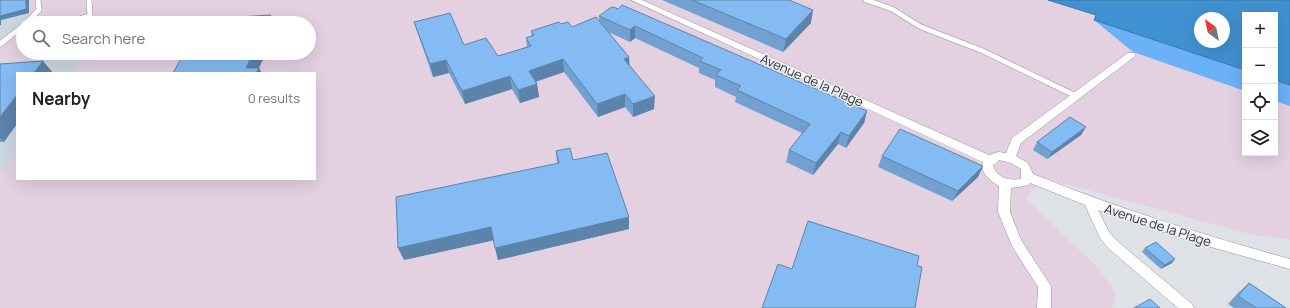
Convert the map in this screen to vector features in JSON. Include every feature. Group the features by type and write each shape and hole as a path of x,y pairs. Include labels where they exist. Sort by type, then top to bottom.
{"street":[{"name":"Avenue de la Plage","path":"635,0 989,160"},
{"path":"1010,158 1016,141 1131,55"},
{"path":"998,156 1010,158 1022,164 1026,168 1028,178 1025,182 1020,184 1005,183 998,180 988,170 987,165 989,160 998,156"},
{"name":"Avenue de la Plage","path":"1028,178 1089,202 1193,238 1290,264"},
{"path":"1005,183 1004,212 1016,242 1045,286 1044,308"},
{"path":"1089,202 1104,235 1112,244 1186,308"}],"lane":[{"path":"33,16 39,10 38,0"},
{"path":"89,0 90,16"},
{"path":"866,0 892,9 921,26 983,51 1076,96"},
{"path":"0,44 15,34"}],"shaded area":[{"path":"0,0 29,13 27,16 16,16 16,32 0,46"},
{"path":"29,0 1048,0 1096,15 1094,20 1133,52 1242,90 1242,156 1278,156 1278,102 1290,106 1290,240 1250,234 1046,179 1025,198 1097,267 1116,293 1112,308 0,308 0,172 3,171 16,152 16,180 316,180 316,72 74,72 82,60 316,60 316,16 27,16 29,13"},
{"path":"1048,0 1290,0 1290,85 1278,81 1278,12 1242,12 1242,69 1094,20 1096,15"},
{"path":"1094,20 1242,69 1242,90 1133,52"},
{"path":"16,32 16,60 36,60 0,63 0,46"},
{"path":"36,60 82,60 74,72 16,72 16,152 3,171 0,172 0,63"},
{"path":"1278,81 1290,85 1290,106 1278,102"}],"building":[{"path":"0,0 26,0 26,9 0,16"},
{"path":"692,0 789,0 813,10 786,39"},
{"path":"622,5 867,111 849,136 841,132 816,163 789,150 810,124 737,90 741,86 716,75 721,70 700,61 703,58 635,26 630,30 599,16 610,8 613,7 618,9"},
{"path":"450,13 464,45 486,38 498,56 531,46 526,38 534,35 531,31 559,22 561,24 568,22 572,27 596,17 629,57 624,59 655,96 633,104 625,94 597,104 563,59 529,71 537,84 518,90 510,76 462,91 446,60 430,64 414,22"},
{"path":"180,60 250,60 246,68 259,68 257,72 174,72"},
{"path":"43,61 35,72 16,72 16,96 0,117 0,64"},
{"path":"1070,117 1086,127 1052,152 1037,142"},
{"path":"900,129 983,166 958,191 882,156"},
{"path":"570,148 573,160 607,153 629,217 495,248 491,227 398,248 396,197 559,163 556,151"},
{"path":"808,221 919,256 917,266 922,267 915,308 762,308 778,264 792,269"},
{"path":"1156,242 1175,259 1165,265 1145,248"},
{"path":"1249,283 1286,308 1256,308 1238,296"},
{"path":"1150,299 1160,308 1134,308"}]}
